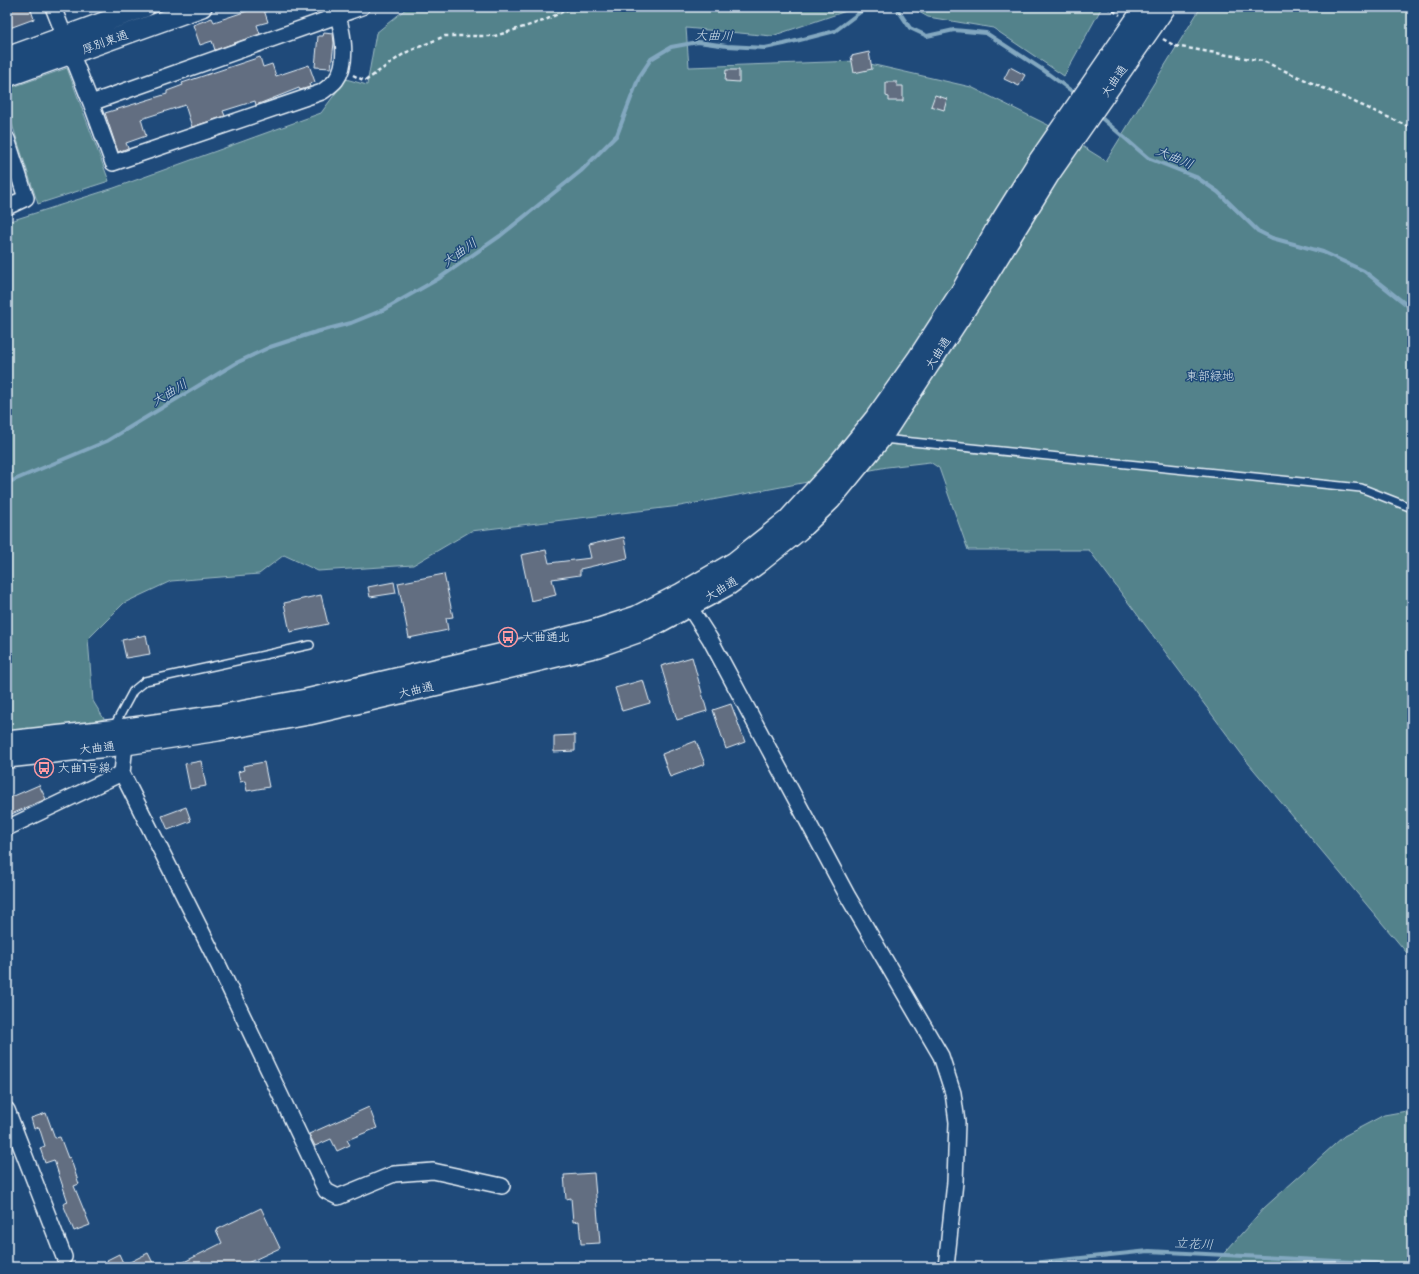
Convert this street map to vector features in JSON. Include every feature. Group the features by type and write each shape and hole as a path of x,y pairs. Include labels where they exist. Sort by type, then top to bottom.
{"street":[{"path":"53,7 91,103 112,163 322,92 336,80 342,70 343,46 336,11"},
{"name":"厚別東通","path":"7,57 145,7"},
{"name":"厚別東通","path":"7,77 202,7"},
{"path":"91,103 336,11 362,7"},
{"name":"大曲通","path":"685,600 729,585 799,531 830,500 881,439 983,283 1043,169 1144,7"},
{"name":"大曲通","path":"7,741 122,734 309,715 598,647 646,630 787,520 831,472 874,419 918,356 962,289 996,228 1043,169 1166,7"},
{"path":"7,139 26,198 7,208"},
{"path":"685,600 710,639 847,895 941,1056 953,1093 957,1122 955,1182 946,1267"},
{"path":"122,734 122,773 219,966 326,1191 338,1197 394,1174 433,1171 502,1186"},
{"name":"大曲通","path":"7,758 122,734"},
{"path":"7,828 122,773"},
{"path":"7,1110 64,1257"}],"lane":[{"path":"881,439 1361,488 1412,508"},
{"path":"122,734 133,691 145,681 310,645"}],"path":[{"path":"342,70 365,81 405,53 445,36 495,36 543,21 573,7"},
{"path":"1106,7 1127,19"},
{"path":"1162,38 1175,46 1263,61 1412,128"}],"green space":[{"name":"東部緑地","path":"408,7 858,7 772,36 686,28 689,67 857,61 971,87 1048,125 1106,161 1201,7 1412,7 1412,959 1249,764 1089,550 968,550 939,468 930,462 887,467 680,506 471,531 413,565 318,571 284,555 259,574 171,581 124,603 88,639 93,701 104,719 72,727 7,735 7,222 114,188 321,113 346,79 367,85 376,33"},
{"path":"910,7 1102,7 1064,76 993,28 928,17"},
{"path":"67,68 109,181 38,204 7,109 7,89"},
{"path":"1412,1110 1412,1267 1212,1267 1264,1208 1344,1136 1384,1115"}],"building":[{"path":"11,7 30,7 34,19 7,29 7,9"},
{"path":"246,7 263,7 268,22 257,25 260,34 215,50 212,41 200,45 193,25 212,18 214,22 247,11"},
{"path":"324,33 333,34 334,43 331,68 315,67 318,36 323,36"},
{"path":"869,52 872,69 854,73 851,56"},
{"path":"260,57 263,67 272,64 276,76 309,65 315,82 309,84 310,87 300,90 299,88 256,105 255,101 223,111 225,116 192,127 185,105 141,119 146,136 126,143 128,148 118,152 105,113 167,94 167,91 183,85 182,83"},
{"path":"1010,67 1025,75 1019,86 1004,79"},
{"path":"726,70 739,70 739,82 725,81"},
{"path":"886,82 897,82 897,86 903,86 903,101 889,101 889,97 886,96"},
{"path":"935,95 947,99 944,110 931,106"},
{"path":"624,537 628,558 580,569 580,575 552,579 556,595 531,601 521,555 546,550 549,563 591,558 588,545"},
{"path":"444,574 453,617 446,618 448,630 409,638 398,583"},
{"path":"394,582 396,593 370,597 368,587"},
{"path":"321,595 328,624 290,632 284,603"},
{"path":"146,635 150,654 126,658 122,640"},
{"path":"692,657 707,711 677,720 661,666"},
{"path":"643,680 650,703 622,711 615,688"},
{"path":"731,704 745,742 726,749 713,710"},
{"path":"575,735 575,751 554,752 554,736"},
{"path":"696,741 705,764 670,777 662,754"},
{"path":"201,761 206,786 190,789 185,764"},
{"path":"264,762 269,787 247,791 245,781 240,782 238,772 244,770 243,766"},
{"path":"39,785 46,799 7,816 7,799"},
{"path":"186,807 191,821 168,830 162,816"},
{"path":"369,1107 377,1128 347,1140 350,1145 337,1151 331,1139 315,1146 309,1134"},
{"path":"46,1113 55,1138 60,1137 68,1158 70,1157 79,1184 74,1186 90,1225 74,1231 63,1204 68,1202 54,1160 45,1163 40,1148 45,1146 39,1127 34,1129 31,1118"},
{"path":"594,1173 600,1243 581,1244 579,1221 573,1222 571,1198 566,1199 564,1175"},
{"path":"261,1208 280,1248 239,1267 174,1267 222,1243 216,1230"},
{"path":"148,1253 155,1267 110,1267 107,1260 119,1254 124,1265"}],"waterway":[{"name":"大曲川","path":"7,483 107,441 236,363 270,347 316,332 351,323 383,310 438,279 500,236 581,171 617,135 639,77 651,59 671,47 698,42 727,46 765,48 835,31 867,7"},
{"name":"大曲川","path":"896,7 910,28 927,36 954,30 986,33 1043,70 1077,95"},
{"name":"大曲川","path":"1098,115 1148,158 1196,177 1218,192 1258,231 1272,238 1323,252 1364,271 1412,309"},
{"name":"立花川","path":"993,1267 1149,1251 1375,1263 1393,1267"}],"place":[{"name":"大曲通北","path":"508,637"},
{"name":"大曲1号線","path":"44,768"}]}
